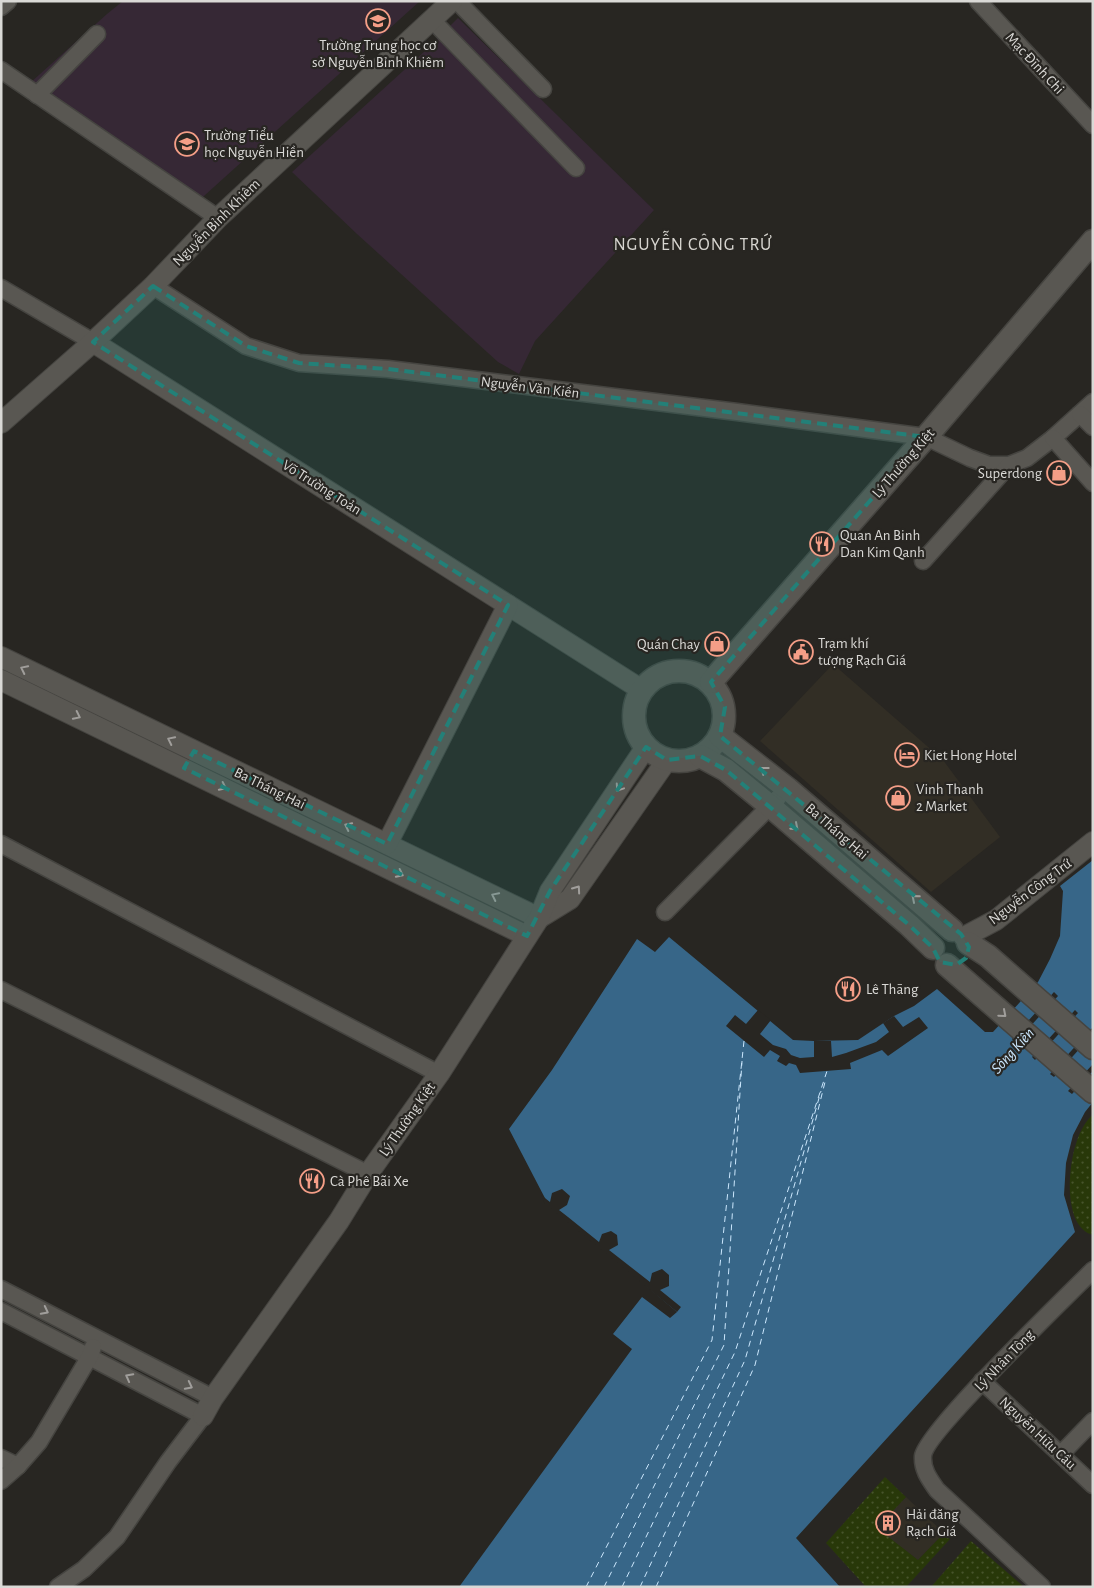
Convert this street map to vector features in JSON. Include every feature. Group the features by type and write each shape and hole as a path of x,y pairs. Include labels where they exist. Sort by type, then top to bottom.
{"main road":[{"name":"Lý Thường Kiệt","path":"711,682 926,437 1093,241"},
{"path":"682,670 698,674 711,682 720,694 725,708 725,722 720,736 712,748 700,756 678,762 656,755 646,747 637,734 633,719 635,704 642,690 653,678 667,672 682,670"},
{"name":"Ba Tháng Hai","path":"720,736 788,789 961,936 988,956 1093,1048"},
{"name":"Ba Tháng Hai","path":"700,756 726,770 770,806 933,948"},
{"path":"947,966 956,965 966,958 968,953 961,936 942,933 938,936 933,948 940,962 966,982 1093,1092"}],"street":[{"path":"1,7 8,1"},
{"name":"Nguyễn Bỉnh Khiêm","path":"1,423 153,286 218,218 452,1"},
{"path":"457,1 543,89"},
{"name":"Mạc Đĩnh Chi","path":"978,1 1093,125"},
{"path":"432,20 576,168"},
{"path":"37,95 97,34"},
{"path":"1,70 218,218"},
{"name":"Nguyễn Văn Kiến","path":"153,286 246,346 299,363 388,369 926,437 989,465 1009,465"},
{"name":"Võ Trường Toản","path":"1,288 93,342 642,690"},
{"path":"923,561 1009,465 1027,458 1053,438 1093,402"},
{"path":"1080,414 1093,427"},
{"path":"1053,438 1093,482"},
{"path":"387,844 508,605"},
{"name":"Ba Tháng Hai","path":"1,657 189,760 527,936"},
{"name":"Ba Tháng Hai","path":"1,680 387,844 538,918"},
{"name":"Lý Thường Kiệt","path":"203,1416 213,1398 339,1221 368,1174 440,1074 538,918 550,891 646,747"},
{"path":"538,918 570,899 667,760"},
{"path":"665,912 788,789"},
{"name":"Nguyễn Công Trứ","path":"961,936 996,920 1093,842"},
{"path":"1,845 440,1074"},
{"path":"1,990 368,1174"},
{"name":"Lý Nhân Tông","path":"1042,1587 937,1490 926,1474 922,1455 934,1436 982,1381 1093,1270"},
{"path":"1,1289 213,1398"},
{"path":"1,1310 203,1416 168,1462 117,1537 84,1569 58,1587"},
{"path":"1,1481 18,1466 39,1442 90,1356 96,1338"},
{"name":"Nguyễn Hữu Cầu","path":"982,1381 1093,1485"},
{"path":"1060,1454 1093,1421"},
{"path":"1,1458 18,1466"}],"highlighted area":[{"path":"153,286 246,346 299,363 388,369 926,437 711,682 725,707 720,736 961,934 969,947 966,958 956,965 940,962 933,948 909,925 726,770 700,756 667,760 646,747 550,891 527,936 184,768 194,751 387,844 508,605 93,342"}],"shaded area":[{"name":"Trường Tiểu học Nguyễn Hiền","path":"123,1 420,1 194,205 30,83"},
{"path":"458,18 654,210 535,341 519,374 498,362 357,234 292,172 425,51"},
{"name":"Vinh Thanh 2 Market","path":"833,664 943,760 1000,837 931,892 760,741"},
{"path":"906,1497 944,1533 918,1560 876,1528"}],"green space":[{"path":"1093,1114 1093,1235 1083,1230 1077,1221 1072,1209 1070,1181 1073,1154 1077,1140 1085,1124"},
{"path":"885,1477 906,1497 877,1528 918,1560 944,1533 950,1539 906,1587 866,1587 826,1543"},
{"path":"971,1541 1024,1587 931,1587"}],"water":[{"name":"Sông Kiên","path":"1093,860 1093,1027 1050,1074 1054,1077 1093,1034 1093,1064 1068,1091 1072,1094 1093,1071 1093,1102 1085,1112 1073,1135 1066,1163 1064,1195 1075,1232 796,1538 840,1587 459,1587 632,1349 613,1334 642,1297 670,1318 677,1312 547,1202 509,1129 552,1070 637,939 655,952 669,937 793,1040 858,1040 894,1016 914,1006 937,989 985,1032 993,1032 1038,982 1050,959 1060,936 1063,891 1060,886","holes":["1054,992 1058,996 1015,1043 1012,1039","1075,1010 1078,1013 1035,1060 1032,1057"]}],"pier":[{"path":"758,1010 771,1020 760,1034 773,1045 786,1049 791,1055 800,1058 814,1057 814,1041 831,1041 832,1057 876,1042 889,1032 883,1023 894,1016 903,1027 919,1017 928,1028 888,1056 882,1050 850,1063 851,1069 800,1073 796,1065 789,1063 786,1066 777,1061 780,1056 770,1050 764,1057 726,1026 735,1015 746,1024"},
{"path":"562,1189 570,1196 567,1205 559,1210 599,1242 602,1234 611,1231 617,1235 618,1245 609,1250 650,1282 652,1273 662,1269 669,1275 669,1286 660,1290 681,1307 677,1312 545,1204 541,1195 550,1202 552,1193"}],"ferry route":[{"path":"586,1587 712,1340 744,1041"},
{"path":"604,1587 724,1345 742,1061"},
{"path":"622,1587 735,1352 827,1071"},
{"path":"656,1587 755,1365 825,1082"},
{"path":"640,1587 745,1360 821,1091"}],"place":[{"name":"Trường Trung học cơ sở Nguyễn Bỉnh Khiêm","path":"378,21"},
{"name":"Trường Tiểu học Nguyễn Hiền","path":"187,144"},
{"name":"Superdong","path":"1059,473"},
{"name":"Quan An Binh Dan Kim Qanh","path":"822,544"},
{"name":"Quán Chay","path":"717,644"},
{"name":"Trạm khí tượng Rạch Giá","path":"801,652"},
{"name":"Kiet Hong Hotel","path":"907,755"},
{"name":"Vinh Thanh 2 Market","path":"898,798"},
{"name":"Lê Thāng","path":"848,989"},
{"name":"Cà Phê Bãi Xe","path":"312,1181"},
{"name":"Hải đăng Rạch Giá","path":"888,1523"}],"district":[{"name":"NGUYỄN CÔNG TRỨ","path":"693,244"}]}
